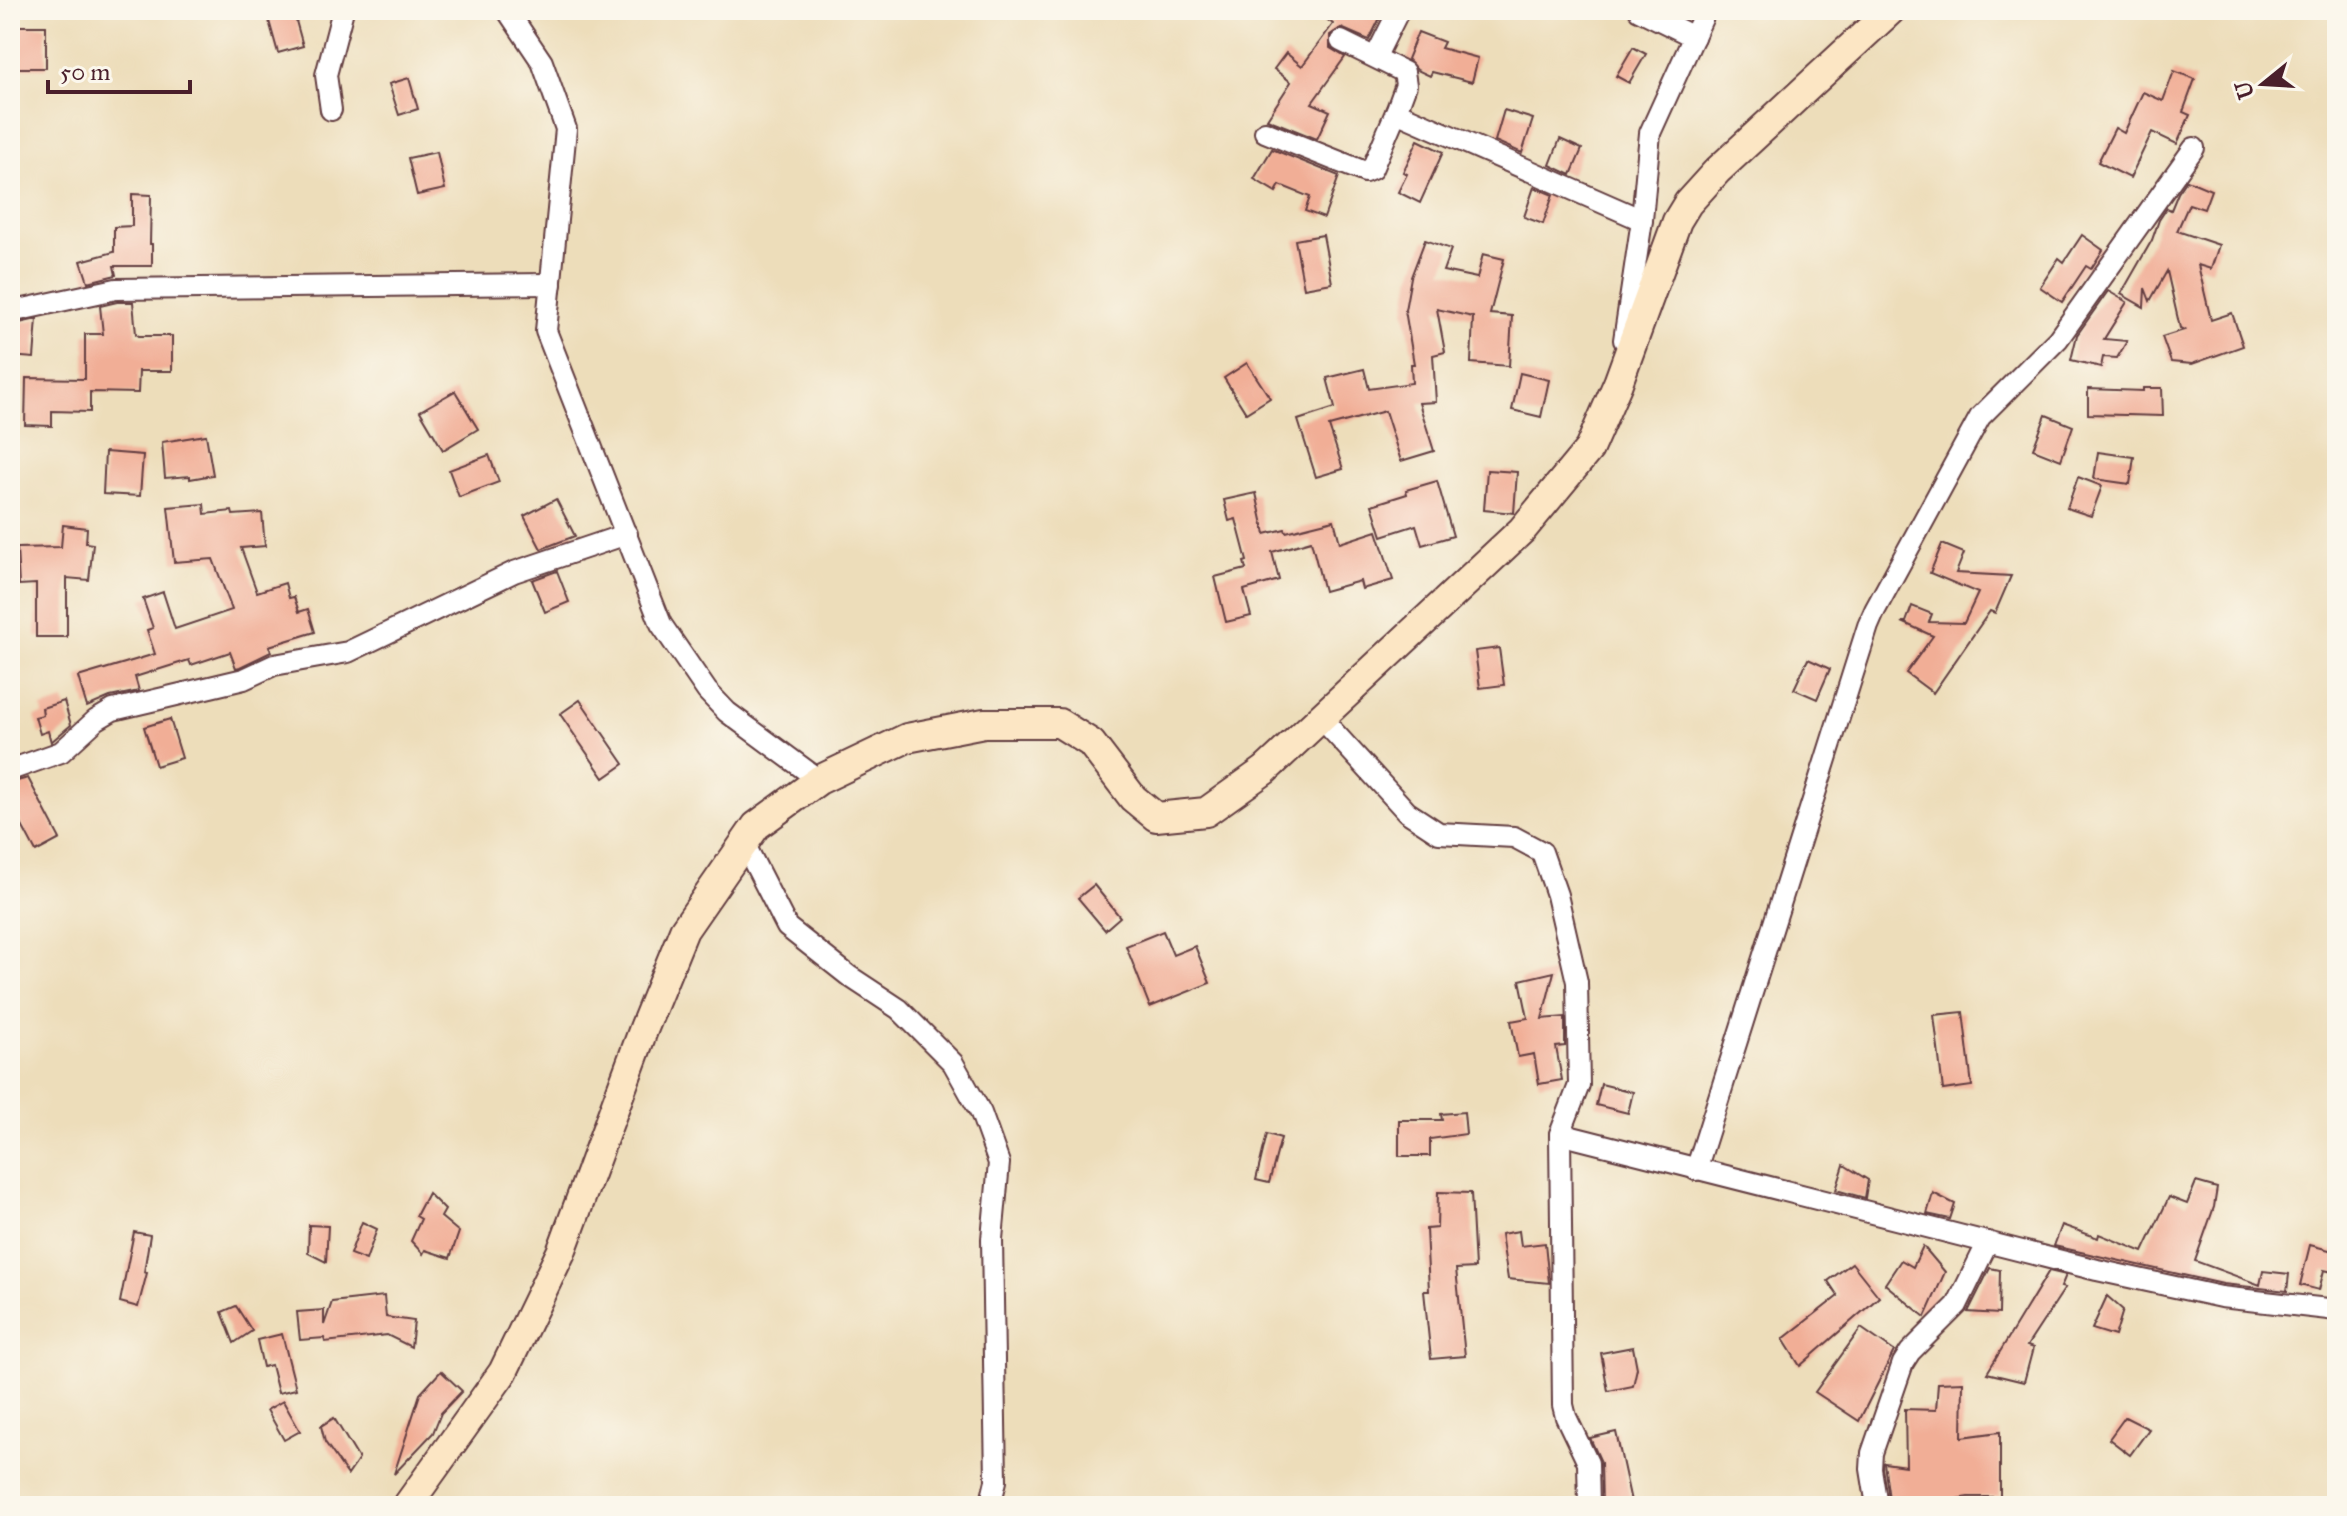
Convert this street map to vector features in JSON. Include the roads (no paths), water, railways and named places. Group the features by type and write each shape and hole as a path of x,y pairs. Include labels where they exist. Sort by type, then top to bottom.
{"street":[{"path":"331,110 326,75 343,10"},
{"path":"507,10 542,62 566,129 546,331 661,624 707,691 727,712 819,780"},
{"path":"1376,56 1399,10"},
{"path":"1639,10 1694,37"},
{"path":"1618,383 1642,220 1650,133 1706,10"},
{"path":"407,1506 503,1372 561,1252 684,930 756,826 819,780 907,738 984,723 1059,723 1091,743 1133,798 1156,817 1206,812 1265,770 1522,530 1589,449 1618,383 1677,221 1688,203 1746,144 1891,10"},
{"path":"1265,132 1365,172 1372,169 1406,85 1404,72 1341,41"},
{"path":"1396,112 1642,220"},
{"path":"1696,1170 1875,610 1980,417 2058,339 2194,148"},
{"path":"10,312 116,289 551,284"},
{"path":"10,770 61,752 96,720 113,710 244,679 274,665 348,652 514,572 627,534"},
{"path":"1322,719 1407,812 1439,833 1514,837 1542,852 1557,895 1577,982 1579,1085 1560,1134 1563,1405 1588,1463 1589,1506"},
{"path":"744,843 787,927 849,976 899,1009 953,1063 981,1113 999,1163 992,1239 996,1481 990,1506"},
{"path":"1560,1134 2221,1297 2337,1310"},
{"path":"1877,1506 1872,1453 1903,1363 1957,1305 1988,1242"}]}
